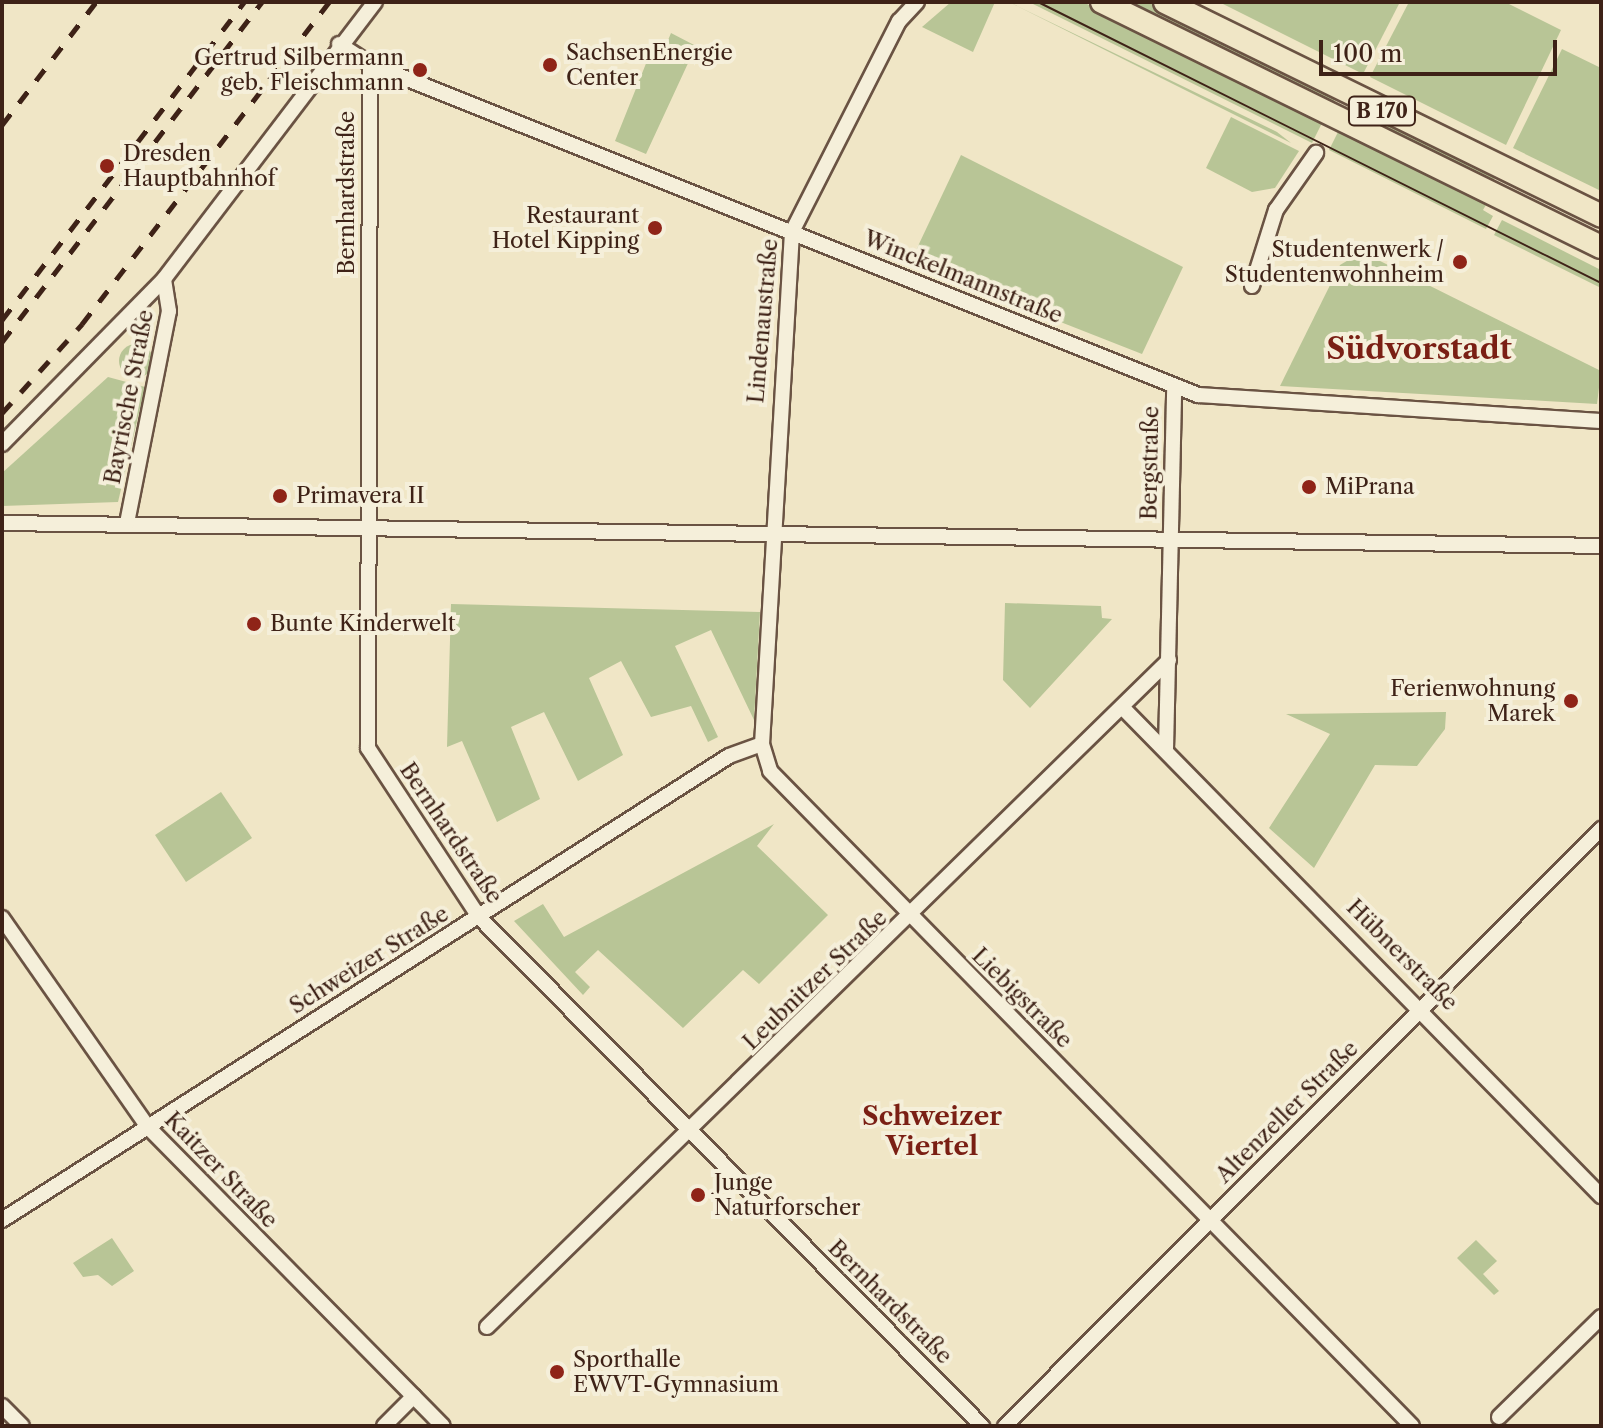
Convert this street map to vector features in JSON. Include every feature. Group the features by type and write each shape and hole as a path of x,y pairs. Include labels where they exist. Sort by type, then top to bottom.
{"main road":[{"name":"B 170","path":"1102,2 1601,247"},
{"name":"B 170","path":"1165,2 1601,216"}],"street":[{"path":"2,444 164,279 339,44 375,2"},
{"name":"Lindenaustraße","path":"771,533 792,232 899,21 917,2"},
{"name":"Winckelmannstraße","path":"339,44 370,64 1174,387 1217,401 1601,421"},
{"name":"Bernhardstraße","path":"370,64 368,748 479,917 982,1426"},
{"path":"1252,286 1276,210 1316,153"},
{"name":"Bayrische Straße","path":"127,523 169,311 164,279"},
{"name":"Bergstraße","path":"1170,539 1174,387"},
{"path":"2,523 368,525 1601,546"},
{"path":"762,744 768,730 771,533"},
{"path":"1166,749 1170,539"},
{"name":"Leubnitzer Straße","path":"487,1327 911,917 1169,660"},
{"name":"Hübnerstraße","path":"1122,707 1423,1007 1601,1196"},
{"name":"Schweizer Straße","path":"2,1220 729,756 762,744"},
{"name":"Liebigstraße","path":"762,744 770,771 799,806 1412,1426"},
{"name":"Altenzeller Straße","path":"1005,1426 1601,829"},
{"name":"Kaitzer Straße","path":"2,918 147,1126 443,1426"},
{"path":"1499,1417 1601,1317"},
{"path":"384,1426 414,1396"},
{"path":"2,1406 22,1426"}],"green space":[{"path":"951,2 995,2 973,52 922,27"},
{"path":"1009,2 1277,132 1291,143"},
{"path":"1029,2 1083,2 1323,121 1312,143"},
{"path":"1121,2 1148,2 1336,97 1331,107"},
{"path":"1219,2 1400,2 1363,74"},
{"path":"1409,2 1505,2 1561,30 1506,145 1370,77"},
{"path":"671,33 696,46 646,154 615,141 655,41 666,45"},
{"path":"1562,49 1601,68 1601,191 1513,148"},
{"path":"1352,105 1495,176 1492,187 1346,115"},
{"path":"1231,117 1299,151 1275,188 1252,192 1206,168"},
{"path":"1339,130 1487,203 1483,210 1493,216 1486,229 1329,150"},
{"path":"961,155 1183,267 1142,354 910,263"},
{"path":"1502,220 1601,270 1601,288 1494,235"},
{"path":"1362,252 1601,371 1597,404 1280,386 1340,265"},
{"path":"136,344 148,349 153,361 148,373 136,378 124,373 119,361 124,349"},
{"path":"108,377 145,387 118,502 2,506 2,473"},
{"path":"1005,603 1101,606 1102,618 1112,619 1030,708 1003,680"},
{"path":"451,604 760,612 754,720 711,630 675,646 718,737 708,742 691,706 651,717 621,661 589,678 623,755 578,781 544,712 511,727 540,799 497,822 462,741 447,747"},
{"path":"1446,712 1445,729 1417,766 1375,765 1314,868 1269,828 1330,734 1286,714"},
{"path":"221,792 252,838 186,882 155,835"},
{"path":"774,824 757,846 828,915 759,984 743,970 683,1028 598,950 575,972 590,987 583,995 514,921 543,904 564,937"},
{"path":"112,1238 134,1271 112,1286 98,1275 83,1277 73,1263"},
{"path":"1476,1240 1497,1261 1483,1274 1499,1291 1494,1295 1457,1258"}],"tram line":[{"path":"1038,2 1601,283"}],"railway":[{"path":"2,125 96,2"},
{"path":"2,320 244,2"},
{"path":"2,342 262,2"},
{"path":"2,413 82,324 329,2"}],"place":[{"name":"SachsenEnergie Center","path":"550,65"},
{"name":"Gertrud Silbermann geb. Fleischmann","path":"420,70"},
{"name":"Dresden Hauptbahnhof","path":"107,166"},
{"name":"Restaurant Hotel Kipping","path":"655,228"},
{"name":"Studentenwerk / Studentenwohnheim","path":"1460,262"},
{"name":"MiPrana","path":"1309,487"},
{"name":"Primavera II","path":"280,496"},
{"name":"Bunte Kinderwelt","path":"254,624"},
{"name":"Ferienwohnung Marek","path":"1571,701"},
{"name":"Junge Naturforscher","path":"698,1195"},
{"name":"Sporthalle EWVT-Gymnasium","path":"557,1372"}],"district":[{"name":"Südvorstadt","path":"1419,349"},
{"name":"Schweizer Viertel","path":"932,1132"}]}
